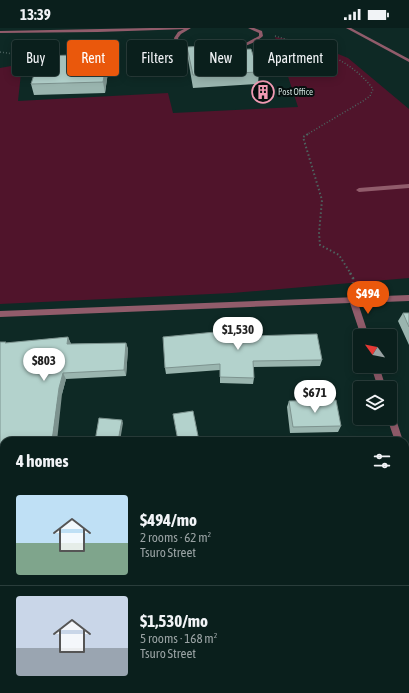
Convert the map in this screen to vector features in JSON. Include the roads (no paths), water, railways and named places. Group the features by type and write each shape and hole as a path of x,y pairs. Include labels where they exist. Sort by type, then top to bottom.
{"street":[{"path":"30,32 32,28"},
{"path":"0,32 189,28"},
{"path":"189,28 179,32 176,38 178,45 188,49 195,49"},
{"path":"246,45 250,44 261,36 261,32 250,28"},
{"path":"348,28 409,61"},
{"path":"359,190 409,186"},
{"path":"0,314 409,298"},
{"path":"353,300 363,329"},
{"path":"394,425 398,437"}],"place":[{"name":"Post Office","path":"263,92"}]}
